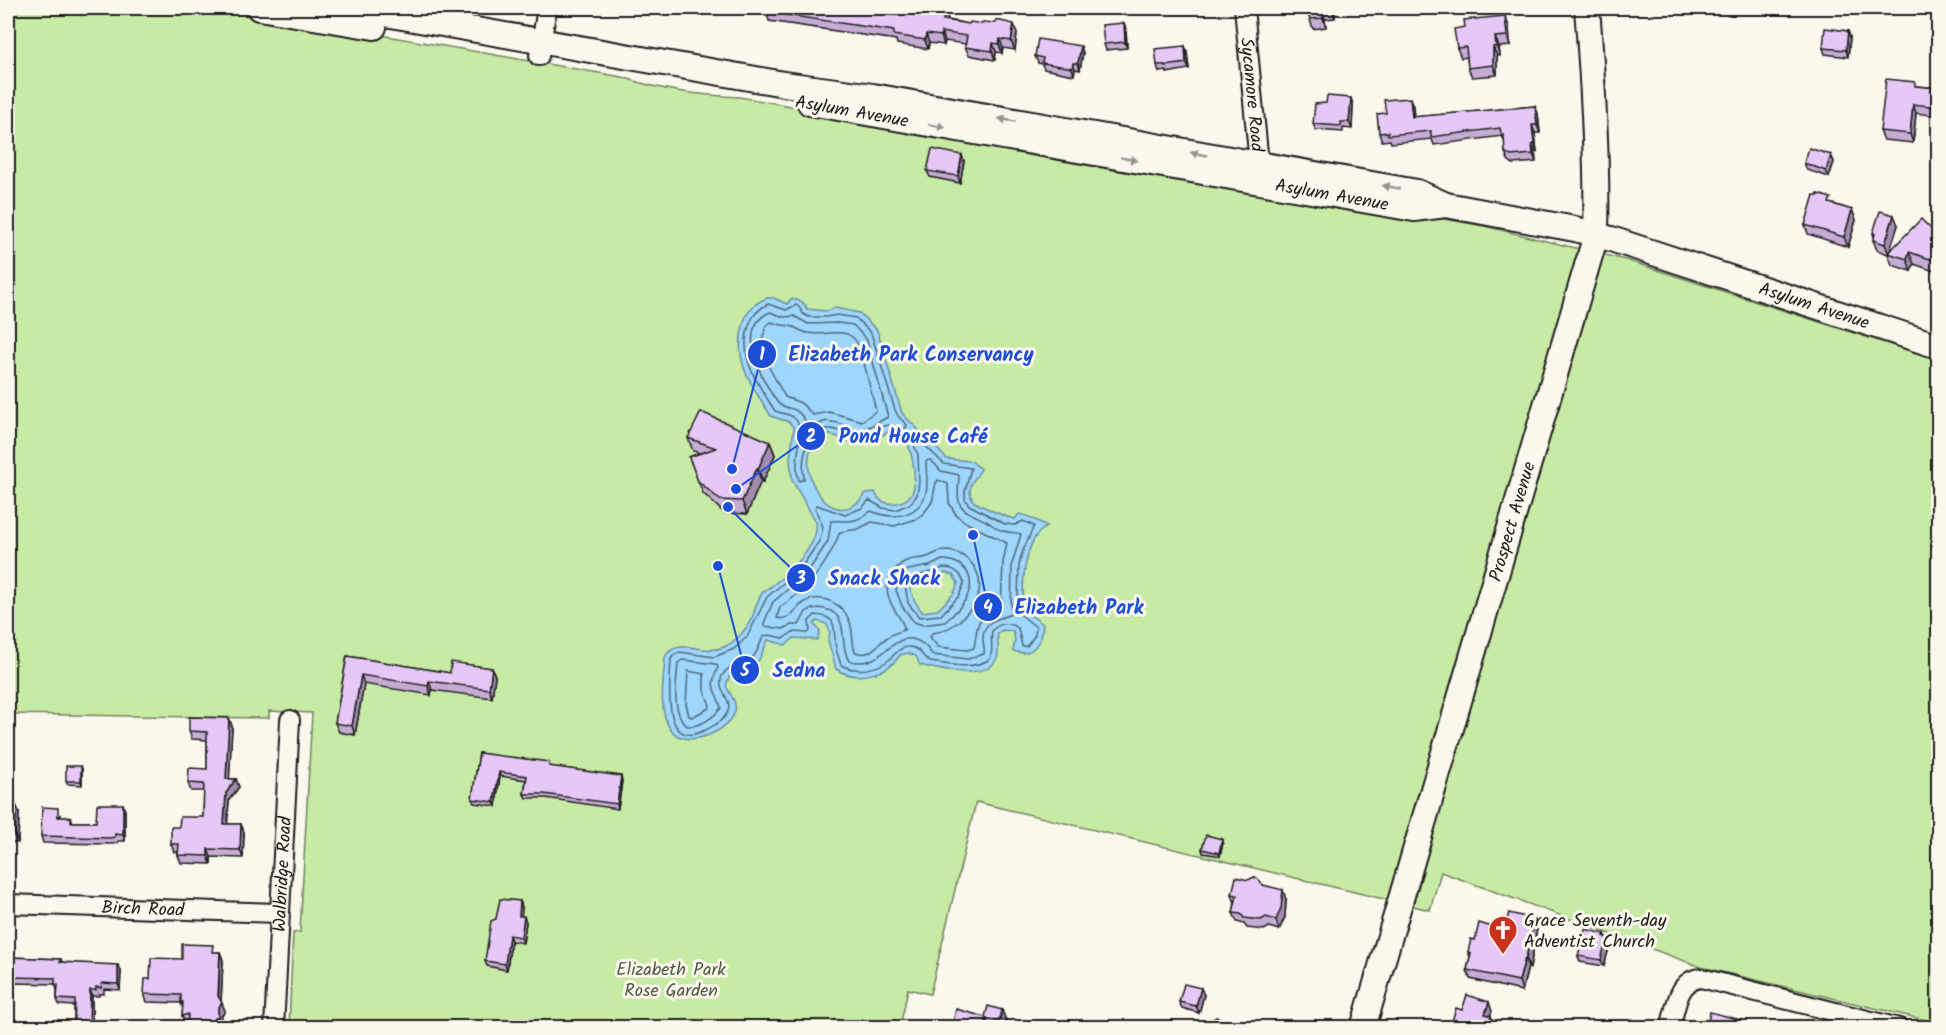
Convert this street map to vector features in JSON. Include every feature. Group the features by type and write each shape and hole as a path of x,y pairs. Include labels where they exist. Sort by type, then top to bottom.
{"main road":[{"name":"Asylum Avenue","path":"259,8 873,96 1260,173 1417,192 1446,205 1596,235 1938,346"},
{"name":"Asylum Avenue","path":"351,8 541,48"},
{"name":"Prospect Avenue","path":"1363,1028 1596,235 1595,130 1587,8"}],"street":[{"path":"541,48 547,8"},
{"name":"Sycamore Road","path":"1244,8 1260,173"},
{"name":"Walbridge Road","path":"274,1028 290,720"},
{"name":"Birch Road","path":"8,904 279,913"},
{"path":"1670,1028 1682,987 1693,979 1710,979 1899,1028"}],"green space":[{"name":"Elizabeth Park Rose Garden","path":"8,8 225,8 622,77 680,92 739,97 1484,226 1626,260 1938,360 1938,1023 1701,967 1441,872 1430,910 976,802 930,994 908,989 900,1027 289,1027 293,933 300,932 312,713 269,711 269,718 8,714"}],"water":[{"path":"774,298 787,304 794,299 803,303 807,309 826,311 836,308 859,313 877,330 902,413 947,459 971,461 981,469 970,487 973,501 1006,516 1015,519 1019,514 1047,526 1032,543 1023,584 1026,612 1043,624 1042,631 1035,647 1020,653 1013,651 1015,640 1013,631 1003,630 998,633 996,660 991,666 982,670 961,672 928,667 920,665 916,656 908,653 900,655 879,672 862,676 836,669 828,640 830,633 827,624 817,621 814,624 820,631 817,640 794,638 786,645 768,640 759,660 729,677 726,686 735,704 732,718 726,725 708,736 687,739 671,730 664,713 662,694 665,657 677,648 717,649 734,641 749,623 761,594 788,573 802,557 809,548 816,530 816,522 792,480 790,458 794,428 789,422 771,416 751,384 742,362 740,351 744,320 751,308 762,300","holes":["894,431 906,439 913,462 914,486 910,496 900,502 888,503 882,501 875,492 866,493 853,506 840,508 828,503 818,493 811,479 808,464 811,449 820,438 833,435 861,443","945,573 953,575 958,583 954,593 938,610 922,612 910,588 916,581 934,579"]}],"building":[{"path":"767,8 857,8 898,15 898,12 915,15 917,8 926,8 945,10 943,20 983,24 983,22 996,23 996,20 1014,24 1011,41 1000,39 999,44 993,43 992,51 965,47 967,36 941,32 941,36 926,34 925,40 894,35 894,31 766,12"},
{"path":"1306,8 1332,8 1322,10 1323,18 1310,19"},
{"path":"1505,16 1507,36 1495,37 1493,65 1468,68 1466,47 1457,48 1454,29 1465,27 1464,20"},
{"path":"1124,23 1125,42 1104,44 1102,25"},
{"path":"1825,28 1848,31 1846,50 1823,48"},
{"path":"1038,39 1081,46 1078,63 1073,63 1072,68 1042,63 1043,58 1035,56"},
{"path":"1185,46 1186,63 1157,65 1155,49"},
{"path":"1886,79 1915,82 1915,86 1938,88 1938,107 1913,104 1910,134 1880,131"},
{"path":"1327,96 1351,98 1349,122 1341,122 1341,126 1313,124 1315,104 1326,103"},
{"path":"1410,98 1412,117 1535,106 1537,125 1532,125 1533,154 1511,156 1505,152 1504,136 1500,128 1431,137 1431,131 1388,135 1388,132 1379,133 1377,114 1386,113 1384,100"},
{"path":"1809,148 1831,155 1826,171 1804,163"},
{"path":"932,149 962,155 958,176 927,171"},
{"path":"1818,194 1831,198 1829,203 1852,210 1844,237 1805,225 1814,195 1818,196"},
{"path":"1880,211 1894,215 1885,244 1873,240"},
{"path":"1921,219 1938,236 1938,273 1934,272 1936,261 1909,252 1907,259 1888,253"},
{"path":"701,412 770,442 742,501 720,500 698,481 689,457 716,448 688,438"},
{"path":"347,656 450,673 451,662 492,668 489,689 429,681 428,686 361,675 352,726 335,723"},
{"path":"189,717 229,718 226,779 236,779 226,793 224,824 241,824 240,850 208,849 208,856 178,855 179,844 171,844 171,827 179,827 180,817 203,817 204,784 188,783 189,768 207,769 207,732 189,731"},
{"path":"479,753 549,762 549,766 621,776 617,804 544,794 524,794 527,776 499,772 494,802 472,799"},
{"path":"66,766 81,766 81,781 66,781"},
{"path":"97,804 123,804 123,835 115,834 115,837 110,838 41,836 42,807 58,808 58,817 71,817 71,822 96,822"},
{"path":"8,805 16,805 15,836 8,836"},
{"path":"1206,835 1222,839 1219,853 1202,849"},
{"path":"1236,877 1248,880 1254,877 1263,885 1283,890 1281,908 1276,920 1266,917 1261,920 1244,918 1241,914 1233,913 1237,895 1232,894"},
{"path":"500,899 520,901 519,916 524,916 521,937 509,935 505,964 485,961 491,921 496,919"},
{"name":"Grace Seventh-day Adventist Church","path":"1509,913 1534,919 1519,981 1467,970 1471,939 1475,940 1479,923 1492,927 1493,923 1505,926"},
{"path":"1585,929 1605,934 1604,936 1607,937 1601,960 1578,956"},
{"path":"182,944 213,945 212,952 220,952 218,996 222,1003 218,1008 218,1018 215,1018 214,1028 187,1028 188,1014 182,1016 181,995 144,994 145,979 150,979 151,958 182,959"},
{"path":"8,957 61,959 60,962 118,965 118,984 102,983 101,988 96,987 96,990 90,990 89,1028 74,1028 75,1000 57,999 58,985 55,984 55,978 12,977 12,986 8,986"},
{"path":"1184,984 1201,988 1196,1006 1179,1002"},
{"path":"1467,995 1489,1002 1485,1014 1491,1016 1488,1028 1450,1028 1456,1008 1462,1010"},
{"path":"988,1006 1002,1010 999,1022 986,1018 984,1028 952,1028 956,1009 985,1017"},
{"path":"1710,1012 1741,1020 1740,1022 1750,1024 1749,1028 1703,1028"},
{"path":"1216,1017 1262,1028 1208,1028 1210,1021"}],"place":[{"name":"Elizabeth Park Conservancy","path":"732,469"},
{"name":"Pond House Café","path":"736,489"},
{"name":"Snack Shack","path":"728,507"},
{"name":"Elizabeth Park","path":"973,535"},
{"name":"Sedna","path":"718,566"},
{"name":"Grace Seventh-day Adventist Church","path":"1503,956"}]}
